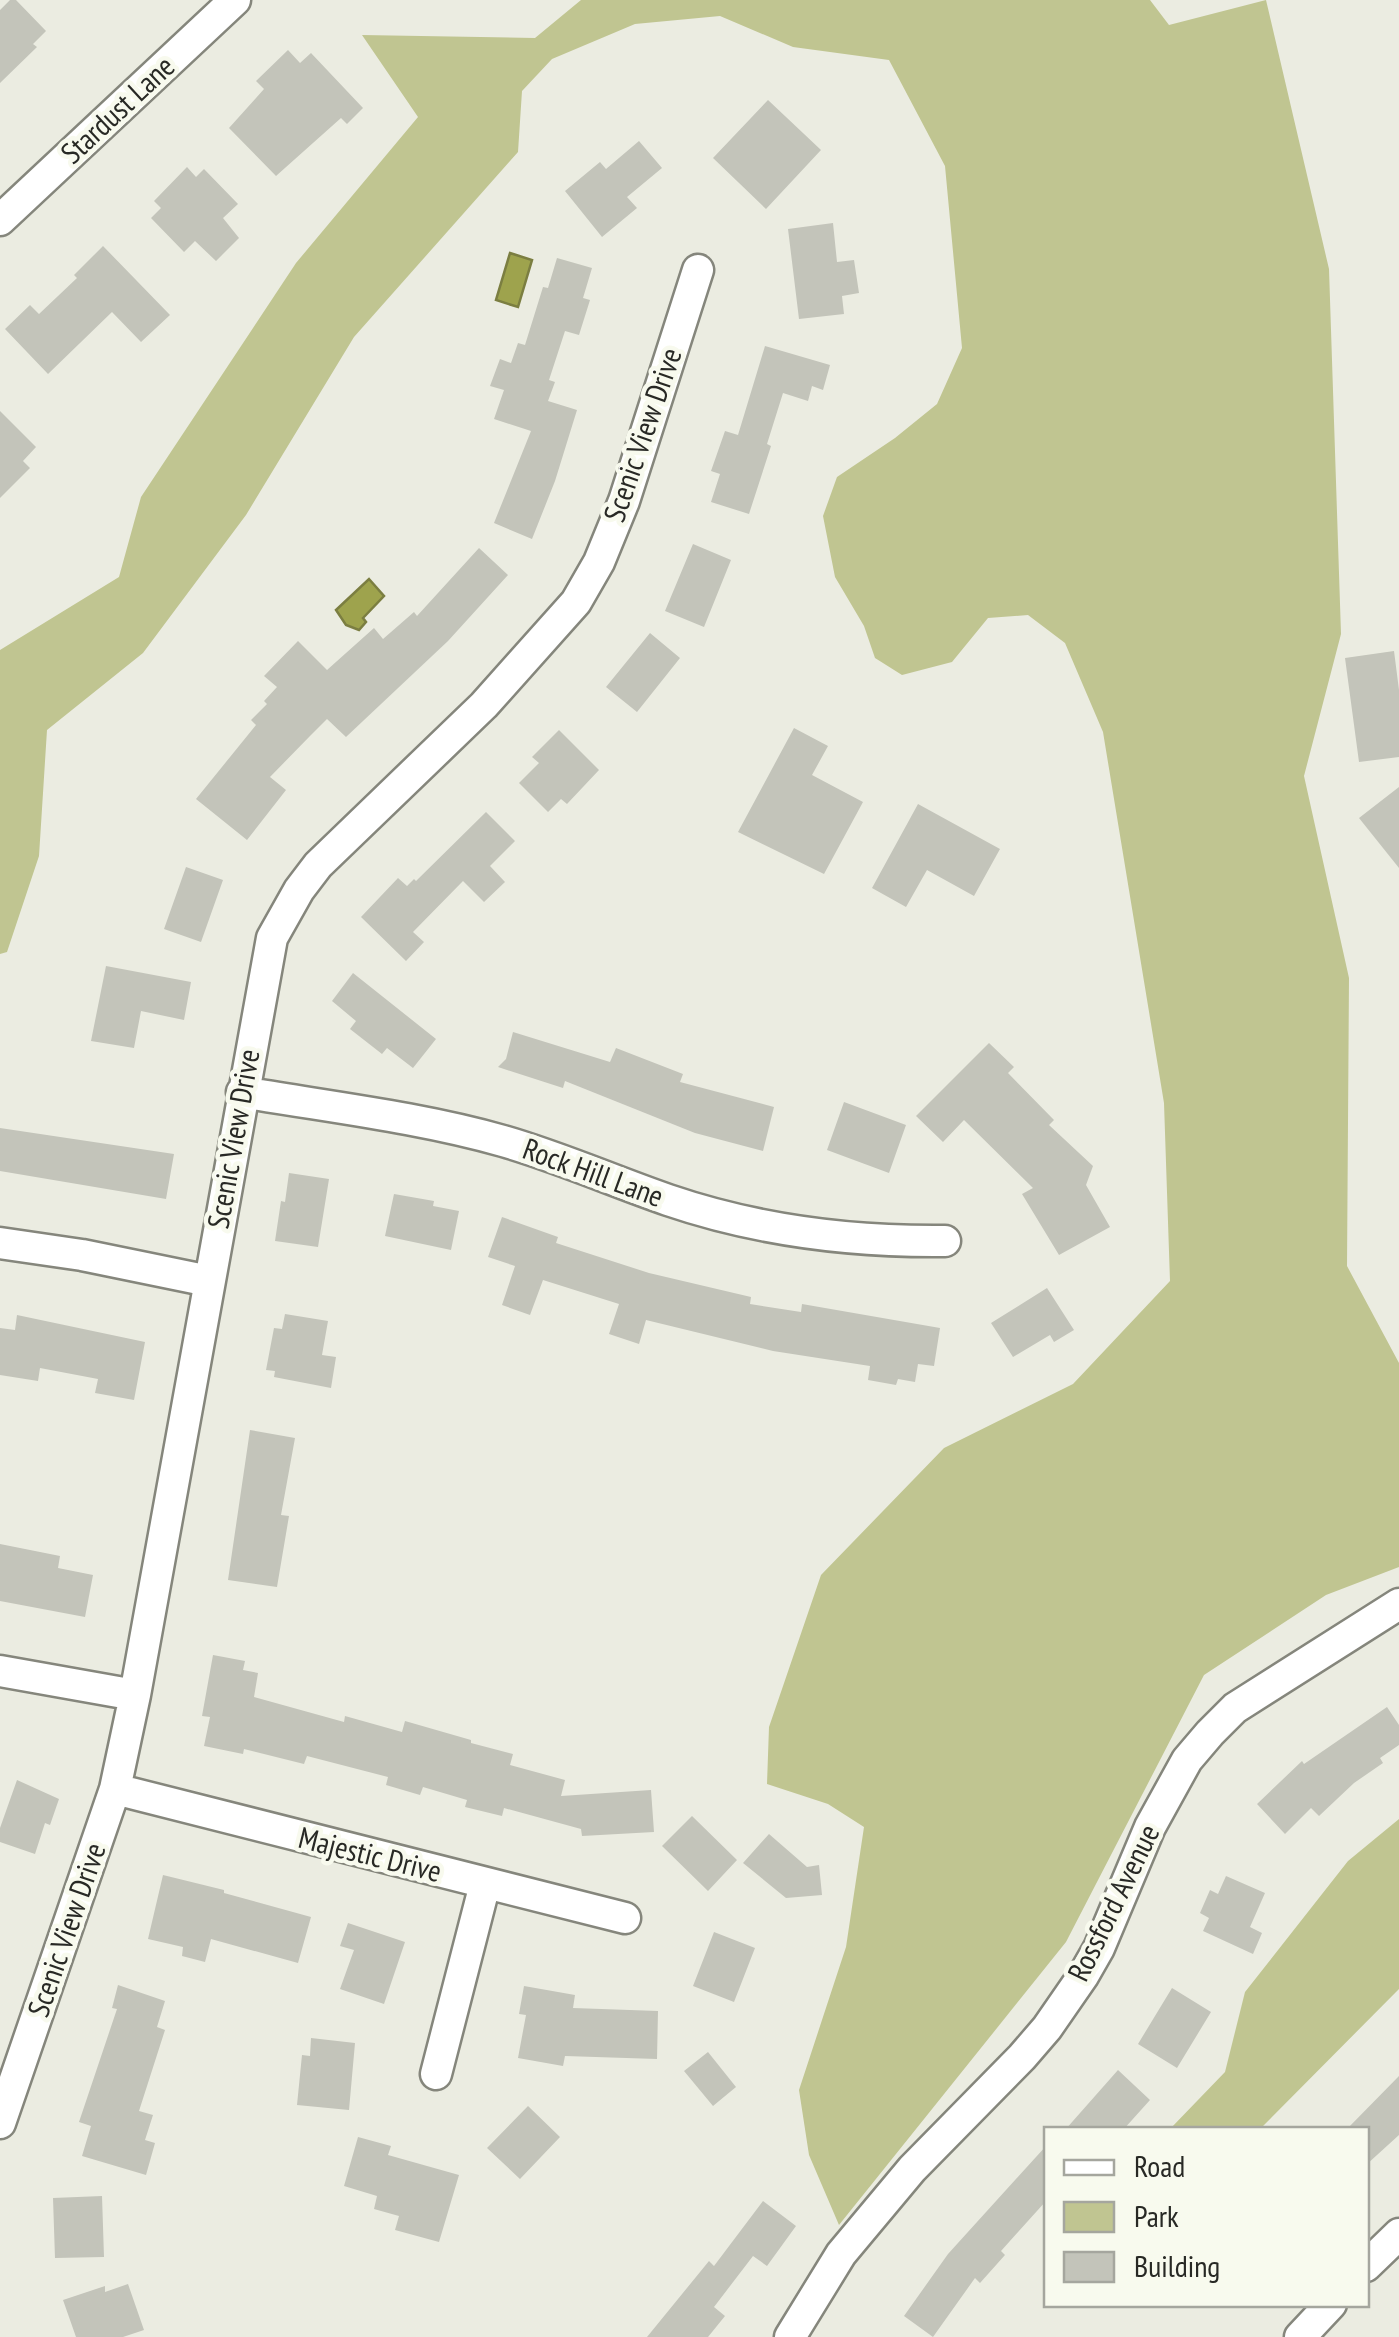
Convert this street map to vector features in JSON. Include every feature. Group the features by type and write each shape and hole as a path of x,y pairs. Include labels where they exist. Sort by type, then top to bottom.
{"street":[{"name":"Stardust Lane","path":"0,220 235,0"},
{"name":"Scenic View Drive","path":"0,2123 115,1789 136,1695 272,938 298,890 324,858 484,705 576,602 598,562 652,420 698,270"},
{"name":"Rock Hill Lane","path":"242,1092 431,1124 503,1141 675,1202 748,1221 824,1234 945,1241"},
{"path":"0,1243 209,1280"},
{"name":"Rossford Avenue","path":"790,2337 841,2254 912,2169 1047,2028 1099,1948 1150,1827 1188,1760 1210,1733 1235,1708 1399,1604"},
{"path":"0,1672 136,1695"},
{"name":"Majestic Drive","path":"115,1789 625,1918"},
{"path":"436,2074 485,1884"},
{"path":"1369,2263 1399,2234"},
{"path":"1300,2337 1328,2307"}],"green space":[{"path":"581,0 1150,0 1169,25 1266,0 1329,269 1341,634 1304,776 1349,978 1347,1266 1399,1363 1399,1567 1326,1595 1204,1675 1066,1942 839,2225 809,2155 799,2090 846,1947 864,1827 828,1804 767,1784 769,1727 821,1575 944,1448 1073,1384 1170,1281 1164,1103 1103,732 1065,643 1028,615 988,618 952,662 902,675 875,658 864,626 835,577 823,516 837,477 937,404 962,348 945,166 889,60 793,47 720,16 635,24 552,59 522,91 518,152 354,337 246,515 143,653 47,730 39,856 7,952 0,954 0,650 119,577 141,497 296,263 418,117 362,35 535,38"},
{"path":"1399,1819 1399,1989 1262,2127 1172,2127 1225,2072 1245,1992 1348,1861"}],"shaded area":[{"path":"510,253 532,260 518,307 496,300"},
{"path":"369,579 384,596 363,618 366,622 359,630 346,625 336,610"}],"building":[{"path":"10,0 16,0 46,31 33,44 37,47 0,83 0,10"},
{"path":"288,50 300,63 311,53 363,108 347,124 341,118 276,176 229,128 264,89 256,81"},
{"path":"768,100 821,150 766,209 713,158"},
{"path":"639,141 662,168 627,197 637,208 602,237 565,191 600,162 606,169"},
{"path":"187,167 196,177 204,169 238,204 223,218 239,238 216,261 195,241 184,252 151,218 161,208 154,201"},
{"path":"833,223 837,262 854,260 859,293 842,296 844,314 799,319 788,229"},
{"path":"103,246 170,315 141,342 112,312 48,374 5,329 30,305 39,314"},
{"path":"557,258 592,268 583,298 590,300 579,335 565,331 549,380 555,382 548,401 577,410 532,539 494,523 531,431 494,419 504,390 490,386 500,359 511,363 518,343 525,345 543,287 548,288"},
{"path":"765,346 830,365 823,390 812,386 808,401 783,393 749,514 711,502 720,474 711,471 725,431 738,435"},
{"path":"0,411 36,447 23,461 30,468 0,498"},
{"path":"693,544 731,560 704,627 665,611"},
{"path":"479,548 508,575 448,641 346,737 327,719 310,736 270,777 286,790 247,840 196,799 256,725 251,720 277,687 264,676 298,641 327,670 374,628 383,639 414,612 417,616"},
{"path":"650,633 680,658 637,712 606,687"},
{"path":"1394,651 1399,690 1399,757 1359,762 1345,658"},
{"path":"794,728 828,746 812,775 863,802 824,874 738,832"},
{"path":"559,730 599,770 567,804 561,799 548,812 519,783 539,763 532,757"},
{"path":"1399,787 1399,868 1359,818"},
{"path":"918,804 1000,849 974,896 927,870 906,907 872,888"},
{"path":"486,812 515,841 490,866 505,882 484,902 463,881 413,932 424,942 406,961 361,917 398,878 407,886 416,881"},
{"path":"186,867 223,880 201,942 164,929"},
{"path":"106,966 191,982 184,1020 141,1011 134,1048 91,1041"},
{"path":"353,973 436,1039 413,1068 387,1048 382,1054 350,1029 356,1021 332,1001"},
{"path":"513,1032 610,1062 616,1048 683,1074 680,1082 774,1107 763,1151 695,1133 565,1081 563,1088 498,1067 506,1059"},
{"path":"989,1043 1014,1067 1008,1073 1054,1120 1049,1125 1093,1166 1086,1185 1110,1227 1059,1255 1022,1194 1033,1188 964,1120 943,1142 916,1116"},
{"path":"844,1102 906,1125 889,1173 827,1150"},
{"path":"0,1128 174,1154 166,1199 0,1171"},
{"path":"289,1173 329,1179 318,1247 275,1241"},
{"path":"394,1194 434,1201 433,1206 459,1211 451,1250 385,1236"},
{"path":"502,1217 558,1237 556,1243 649,1273 751,1297 750,1304 801,1312 802,1304 940,1328 934,1366 918,1364 915,1382 898,1379 896,1385 868,1380 870,1366 773,1351 646,1320 639,1344 609,1334 619,1304 543,1280 530,1315 502,1305 515,1266 488,1257"},
{"path":"1047,1288 1074,1330 1054,1342 1050,1335 1013,1357 991,1323"},
{"path":"285,1314 328,1321 322,1355 336,1357 331,1388 274,1377 275,1371 266,1370 274,1328 282,1329"},
{"path":"17,1315 145,1342 134,1400 95,1393 98,1379 40,1368 38,1381 0,1375 0,1328 15,1330"},
{"path":"250,1430 295,1438 281,1515 289,1516 277,1587 228,1580"},
{"path":"0,1544 60,1556 58,1568 93,1575 85,1617 0,1601"},
{"path":"213,1655 245,1661 243,1670 258,1673 254,1697 344,1722 345,1716 402,1732 405,1721 471,1740 513,1754 510,1765 565,1780 561,1796 651,1790 654,1832 582,1836 581,1829 504,1808 502,1816 465,1807 467,1800 423,1787 420,1795 386,1785 388,1777 307,1756 304,1764 244,1749 243,1754 204,1746 210,1717 202,1716"},
{"path":"1387,1707 1399,1725 1399,1745 1319,1816 1311,1808 1285,1834 1257,1804 1302,1761 1304,1764"},
{"path":"17,1780 59,1799 50,1825 45,1823 35,1854 0,1842 0,1828"},
{"path":"692,1816 737,1860 708,1891 662,1846"},
{"path":"769,1834 807,1867 819,1865 822,1895 786,1898 743,1863"},
{"path":"163,1875 311,1917 298,1963 211,1939 205,1962 182,1956 183,1947 148,1939"},
{"path":"1226,1876 1265,1893 1250,1927 1262,1933 1253,1954 1203,1931 1209,1918 1200,1913 1210,1890 1218,1894"},
{"path":"348,1923 405,1942 384,2004 340,1989 354,1950 340,1946"},
{"path":"714,1932 755,1948 734,2002 693,1986"},
{"path":"118,1985 165,2001 157,2027 165,2030 139,2111 153,2115 145,2140 155,2143 146,2175 82,2156 91,2126 79,2122 117,2009 112,2008"},
{"path":"524,1986 575,1995 573,2008 658,2011 657,2059 565,2056 563,2066 518,2058 526,2015 519,2014"},
{"path":"1172,1988 1211,2012 1177,2068 1138,2044"},
{"path":"311,2038 355,2043 349,2110 297,2105 302,2055 310,2056"},
{"path":"708,2052 736,2087 713,2106 684,2071"},
{"path":"1118,2070 1150,2100 1126,2127 1068,2127"},
{"path":"1399,2076 1399,2135 1369,2162 1369,2127 1349,2127"},
{"path":"528,2106 560,2137 520,2179 487,2148"},
{"path":"358,2137 391,2146 388,2155 459,2175 439,2242 395,2230 399,2216 374,2209 377,2196 344,2186"},
{"path":"1044,2148 1044,2203 1001,2251 1005,2255 980,2283 975,2278 933,2337 904,2316 948,2254"},
{"path":"102,2196 104,2257 55,2258 53,2198"},
{"path":"763,2201 796,2226 767,2266 753,2256 714,2307 725,2316 708,2337 647,2337 709,2261 714,2266"},
{"path":"128,2284 144,2330 123,2337 76,2337 63,2300 105,2286 105,2292"}]}
